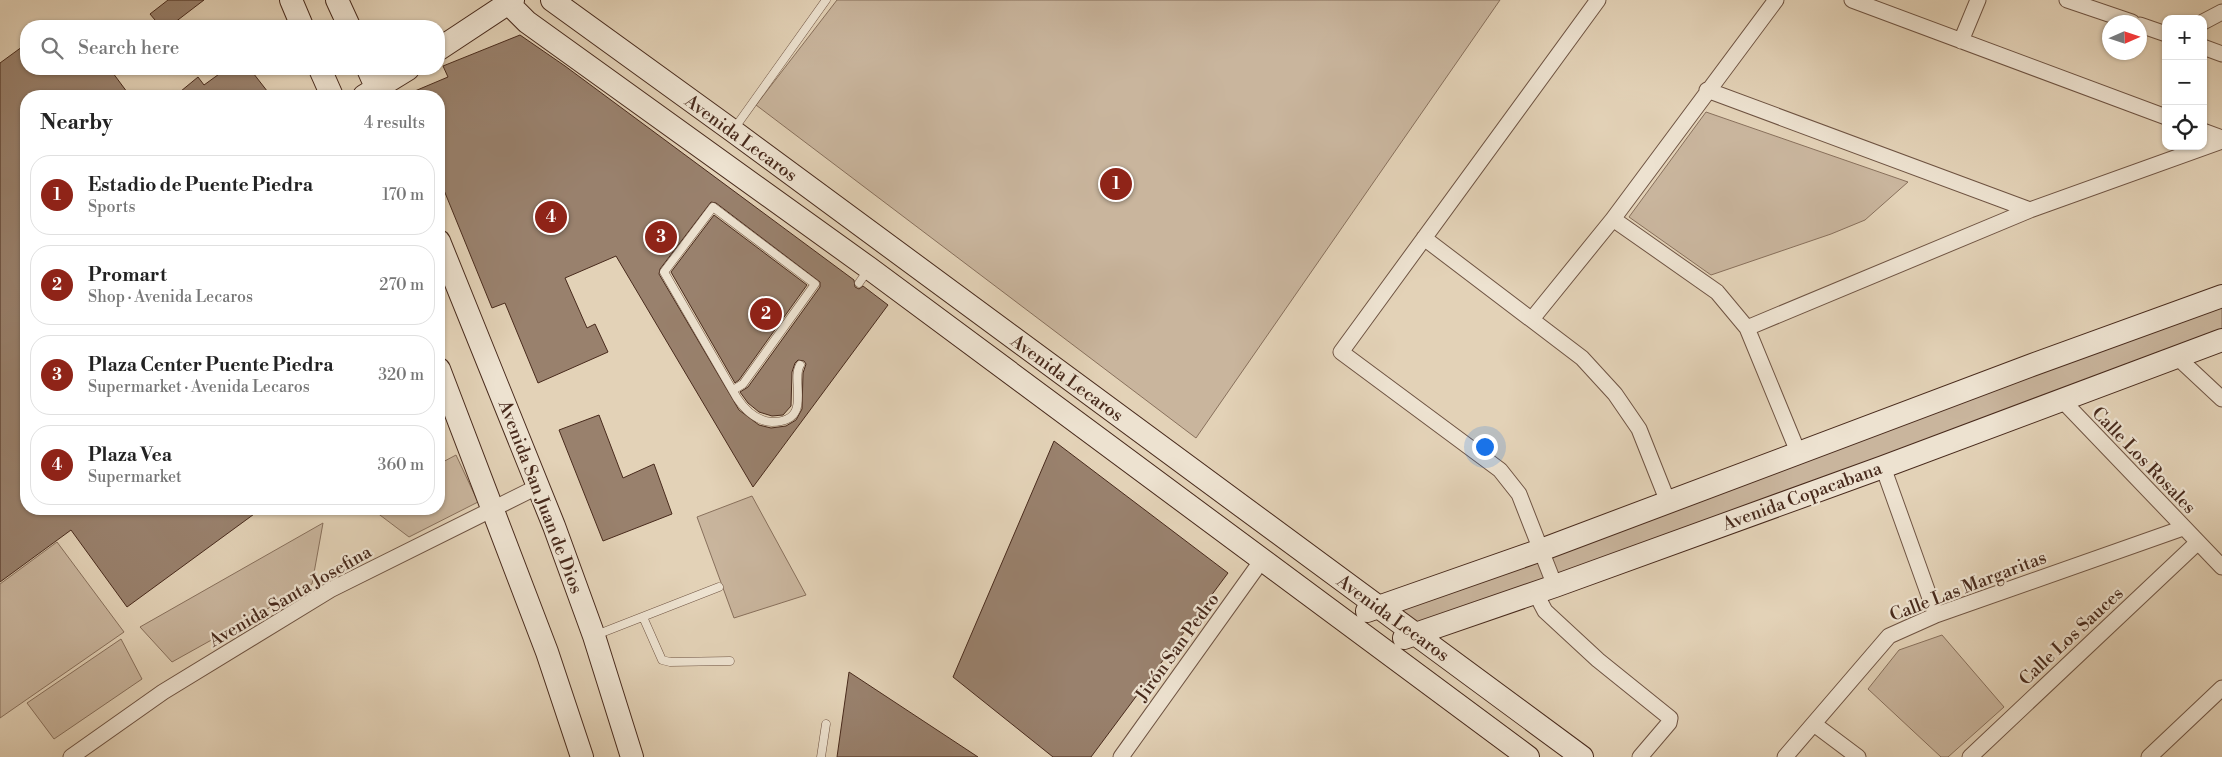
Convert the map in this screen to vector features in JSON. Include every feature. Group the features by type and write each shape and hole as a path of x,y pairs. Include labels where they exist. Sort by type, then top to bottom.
{"main road":[{"path":"291,0 299,20"},
{"path":"337,0 345,20"},
{"name":"Avenida Lecaros","path":"552,0 733,131 1582,757"},
{"name":"Avenida Lecaros","path":"445,45 508,1 527,22 864,276 1262,560 1528,757"},
{"path":"323,75 329,90"},
{"path":"372,88 397,75"},
{"name":"Avenida San Juan de Dios","path":"445,256 539,486 594,636 632,757"},
{"path":"1345,621 1377,607 1540,550 1798,452 2222,296"},
{"name":"Avenida Copacabana","path":"1380,647 1883,467 2222,340"},
{"path":"445,384 547,652 582,757"}],"street":[{"path":"1598,0 1340,352 1500,470 1518,494 1540,550 1545,589 1545,611 1598,660 1670,718 1669,723 1640,757"},
{"path":"1532,319 1612,219 1776,0"},
{"path":"1852,0 2162,116"},
{"path":"1961,41 1978,0"},
{"path":"2067,0 2111,15"},
{"path":"2207,20 2222,12"},
{"path":"2147,27 2162,33"},
{"path":"2207,49 2222,54"},
{"path":"1707,90 2030,210"},
{"path":"2207,133 2222,139"},
{"path":"1747,328 2030,210 2222,139"},
{"path":"1612,219 1717,292 1747,328 1798,452"},
{"path":"1424,238 1582,358 1614,394 1639,429 1668,502"},
{"path":"2177,357 2222,399"},
{"name":"Calle Los Rosales","path":"2061,399 2222,567"},
{"path":"1883,467 1936,615"},
{"name":"Avenida Santa Josefina","path":"71,757 164,692 330,590 539,486"},
{"name":"Calle Las Margaritas","path":"1785,757 1890,636 1936,615 2183,528"},
{"name":"Calle Los Sauces","path":"1970,757 2198,542"},
{"name":"Jirón San Pedro","path":"1121,757 1262,560"},
{"path":"2149,757 2222,688"},
{"path":"1814,724 1858,757"}],"lane":[{"path":"733,131 826,0"},
{"path":"733,390 743,384 815,284 713,206 664,272 733,390 752,415 766,421 782,420 790,416 796,409 799,401 796,373 800,365"},
{"path":"594,636 719,587"},
{"path":"643,617 662,660 670,662 730,661"},
{"path":"821,757 826,724"}],"shaded area":[{"path":"837,0 1500,0 1196,438 756,105"},
{"path":"1706,112 1908,182 1865,220 1831,234 1711,275 1629,217"},
{"path":"2222,304 2222,331 1557,580 1546,552"},
{"path":"456,455 478,502 409,537 380,515 445,515 445,461"},
{"path":"752,496 806,595 734,618 697,517"},
{"path":"323,523 312,584 172,662 140,627"},
{"path":"57,542 124,632 0,718 0,584"},
{"path":"1539,554 1550,584 1415,630 1383,608"},
{"path":"1942,635 2004,707 1948,757 1941,757 1868,689 1899,650"},
{"path":"121,639 142,679 54,739 27,703"}],"building":[{"path":"168,0 204,0 178,20 155,20 150,14"},
{"path":"520,35 565,66 854,280 855,287 859,289 863,286 888,305 753,487 616,256 565,278 587,328 595,324 608,352 538,383 505,303 492,308 445,193 445,90 417,90 448,77 445,65","holes":["711,202 716,203 820,282 820,287 748,387 740,392 748,403 759,412 772,416 783,415 791,406 792,372 795,363 798,360 804,361 806,364 803,373 802,409 796,420 786,426 771,428 759,425 739,410 659,274 660,269"]},
{"path":"20,48 20,75 114,75 126,90 20,90 20,515 253,515 127,607 71,530 0,582 0,63"},
{"path":"218,75 255,75 266,90 182,90 198,77 204,85"},
{"path":"714,215 807,285 735,383 671,272"},
{"path":"599,415 623,478 654,464 672,514 603,541 559,430"},
{"path":"1054,441 1228,573 1091,757 1053,757 953,677"},
{"path":"849,672 978,757 837,757"}],"place":[{"name":"Estadio de Puente Piedra","path":"1116,184"},
{"name":"Plaza Vea","path":"551,217"},
{"name":"Plaza Center Puente Piedra","path":"661,237"},
{"name":"Promart","path":"766,314"}]}
